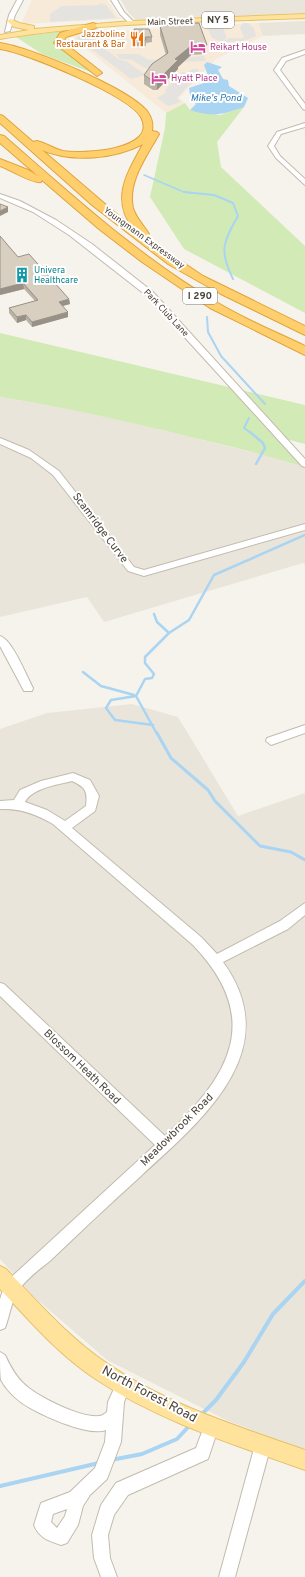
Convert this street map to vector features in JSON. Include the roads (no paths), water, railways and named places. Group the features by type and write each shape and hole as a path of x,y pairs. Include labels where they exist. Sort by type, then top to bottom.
{"highway":[{"path":"93,26 63,35 58,43 148,111 155,123 154,133 130,180 125,196 134,222 160,252"},
{"path":"3,34 22,50 37,58 86,76 107,86 142,112 147,118 148,128 143,139 130,147 114,152 90,155 53,152 15,131"},
{"path":"3,34 42,57 85,72 116,87"},
{"path":"0,46 22,50"},
{"name":"Youngmann Expressway","path":"0,118 116,219 160,252 199,277 305,331"},
{"name":"Youngmann Expressway","path":"0,138 103,227 146,260 214,306 305,351"},
{"path":"0,162 29,175 103,227"}],"main road":[{"name":"Main Street","path":"3,34 45,26 305,16"},
{"path":"11,21 18,25 31,28"},
{"name":"Main Street","path":"3,34 47,29 132,23"},
{"path":"3,34 45,26"},
{"name":"North Forest Road","path":"5,1281 75,1352 124,1385 169,1409 305,1460"}],"street":[{"path":"3,34 11,21 12,15 20,0"},
{"path":"114,0 122,13 132,23"},
{"path":"305,52 284,59 279,64 277,70 305,108"},
{"path":"305,125 279,133 272,142 271,146 274,154 305,183"},
{"name":"Park Club Lane","path":"0,196 16,201 39,213 138,283 160,304 305,464"},
{"name":"Scamridge Curve","path":"0,441 35,455 53,469 131,569 144,573 305,528"},
{"path":"0,640 5,655 28,688"},
{"path":"271,741 305,729"},
{"path":"0,805 18,804 24,793 45,784 73,778 86,783 94,796 91,808 65,827"},
{"name":"Meadowbrook Road","path":"5,1281 164,1145 206,1103 225,1077 235,1052 238,1020 237,1004 233,990 216,960 197,941 65,827 45,814 18,804"},
{"path":"216,960 284,925 305,908"},
{"name":"Blossom Heath Road","path":"0,988 164,1145"},
{"path":"0,1323 5,1281"},
{"path":"0,1360 4,1373 22,1393 41,1407 84,1422 101,1424 114,1417"},
{"path":"84,1490 101,1473 113,1442 116,1402 124,1385"},
{"path":"109,1577 102,1558 100,1536 106,1511 122,1489 202,1453 211,1426"},
{"path":"227,1577 263,1444"}],"water":[{"name":"Mike's Pond","path":"207,62 222,67 218,70 223,79 228,80 229,86 248,98 244,107 217,114 205,114 190,110 196,104 191,101 189,88 210,81 204,65"}],"waterway":[{"path":"144,175 184,192 214,195 233,203 238,216 226,240 224,254 233,279"},
{"path":"207,317 208,332 221,356 265,404"},
{"path":"249,418 244,428 251,433"},
{"path":"250,432 263,443 265,448 256,464"},
{"path":"169,633 189,620 214,575 305,535"},
{"path":"154,614 157,622 169,633"},
{"path":"136,696 145,679 152,678 154,674 145,663 145,657 169,633"},
{"path":"83,672 101,686 134,695"},
{"path":"136,696 152,725"},
{"path":"136,696 111,700 106,708 115,720 152,725"},
{"path":"152,725 157,734"},
{"path":"157,733 171,758 208,790 215,801 260,846 291,852 305,860"},
{"path":"201,1415 216,1400 244,1362 273,1314 305,1281"},
{"path":"111,1460 142,1454 177,1439 191,1424"},
{"path":"0,1486 99,1463"}],"place":[{"name":"Jazzboline Restaurant & Bar","path":"137,39"},
{"name":"Reikart House","path":"198,47"},
{"name":"Hyatt Place","path":"159,78"},
{"name":"Univera Healthcare","path":"22,275"}]}
